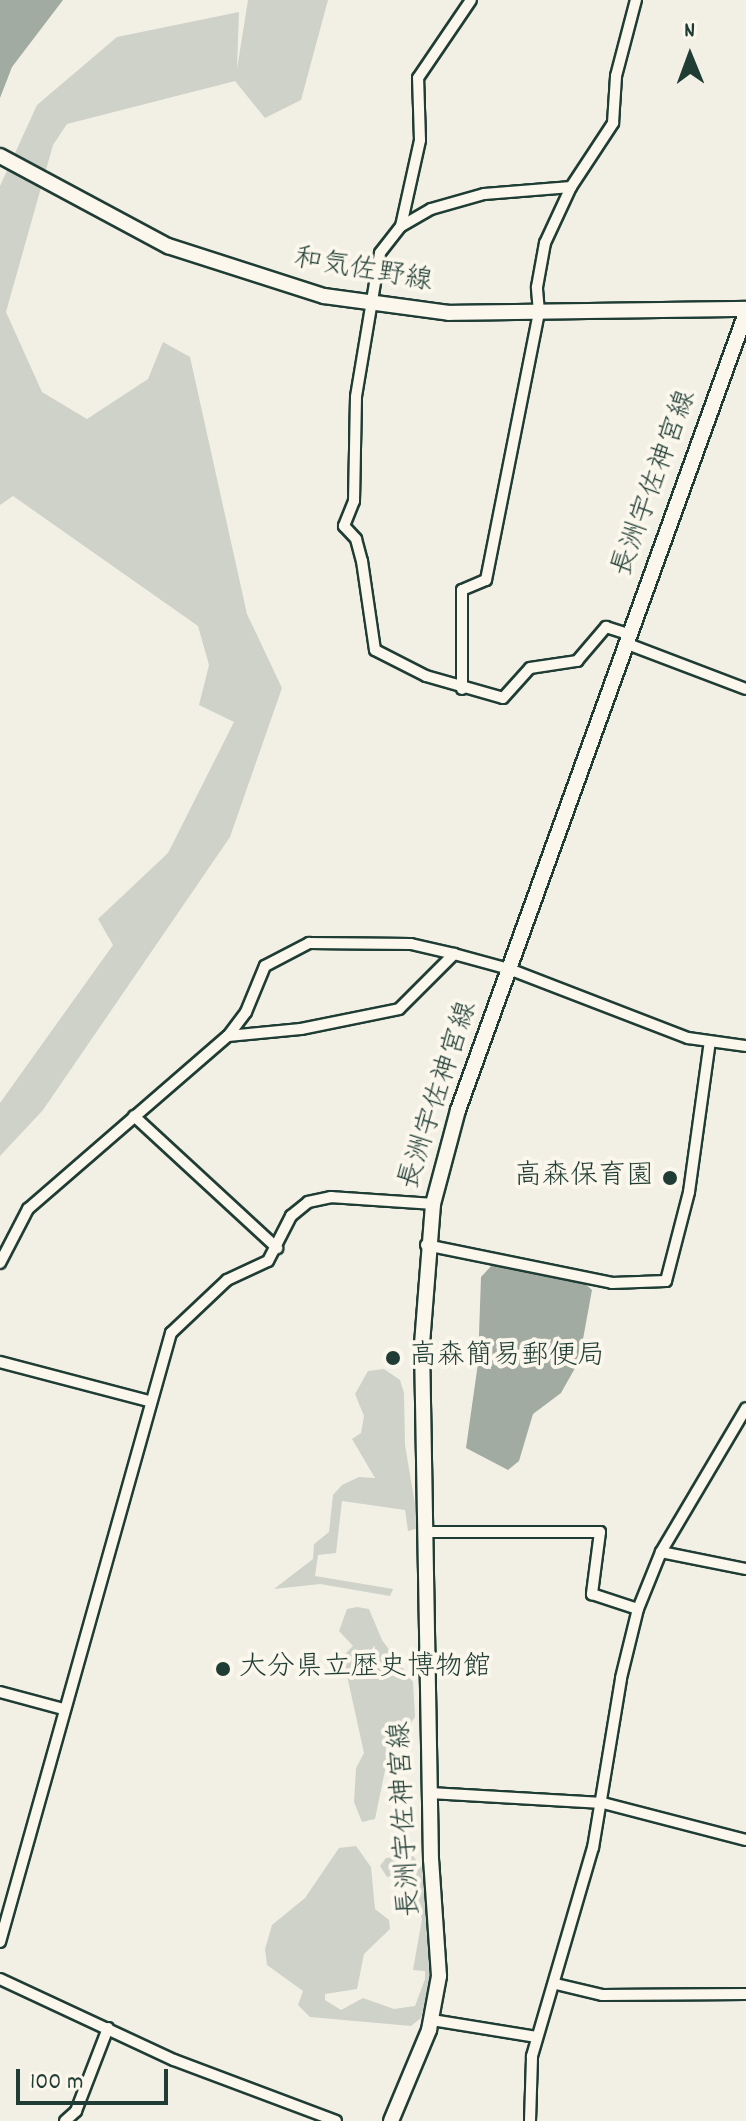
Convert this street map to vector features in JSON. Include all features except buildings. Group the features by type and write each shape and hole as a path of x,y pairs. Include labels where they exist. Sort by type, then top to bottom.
{"main road":[{"name":"和気佐野線","path":"2,157 197,258 291,288 374,305 449,313 746,311"},
{"name":"長洲宇佐神宮線","path":"391,2121 432,2020 440,1959 430,1793 422,1344 426,1245 433,1204 447,1143 746,311"}],"street":[{"path":"471,0 418,78 420,140 401,226 376,263 374,305 356,397 354,501 344,526 356,539 362,561 375,650 462,689 503,698 530,668 577,661 606,627 746,689"},
{"path":"462,689 462,590 486,580 539,312 537,287 545,243 571,187 613,123 616,76 636,0"},
{"path":"401,226 473,196 571,187"},
{"path":"0,1263 28,1209 228,1036 246,1012 261,970 309,943 411,944 454,954 509,969 618,1014 710,1041 746,1046"},
{"path":"228,1036 301,1029 399,1009 454,954"},
{"path":"426,1245 612,1283 666,1281 689,1192 710,1041"},
{"path":"134,1116 277,1248"},
{"path":"0,1942 149,1401 171,1333 227,1280 262,1265 277,1248 291,1216 319,1198 433,1204"},
{"path":"0,1362 149,1401"},
{"path":"530,2121 529,2073 537,2037 556,1984 603,1803 621,1678 638,1609 661,1552 746,1408"},
{"path":"426,1532 600,1532 592,1594 638,1609"},
{"path":"661,1552 746,1569"},
{"path":"0,1692 63,1709"},
{"path":"430,1793 603,1803 746,1840"},
{"path":"0,1979 174,2060 336,2121"},
{"path":"556,1984 602,1995 746,1994"},
{"path":"432,2020 537,2037"},
{"path":"65,2121 76,2111 108,2028"}],"shaded area":[{"path":"0,0 63,0 12,67 0,98"},
{"path":"248,0 328,0 301,100 265,118 235,81 67,124 53,145 6,312 42,392 87,419 148,379 163,342 190,357 247,614 282,688 230,837 43,1110 0,1156 0,1103 113,945 98,919 168,853 234,722 199,705 209,665 198,626 13,496 0,505 0,186 37,105 117,37 239,12 237,69"},
{"path":"493,1264 580,1279 592,1290 579,1361 561,1393 533,1414 519,1461 508,1470 466,1448 478,1363 481,1277"},
{"path":"384,1369 400,1380 404,1393 405,1445 419,1528 408,1531 405,1510 342,1501 336,1553 318,1555 315,1576 393,1589 390,1596 320,1584 274,1589 313,1559 314,1544 329,1532 333,1495 342,1485 359,1477 375,1478 352,1439 361,1433 364,1416 355,1394 368,1371"},
{"path":"347,1609 369,1609 382,1640 413,1682 415,1717 388,1756 375,1819 362,1822 354,1802 356,1768 364,1753 345,1654 353,1646 339,1631"},
{"path":"356,1846 371,1867 375,1909 389,1920 390,1929 364,1954 357,1989 325,1994 325,2000 341,2010 363,1998 394,2009 415,2006 425,1979 425,1971 413,1970 422,1919 408,1871 387,1877 380,1866 386,1858 413,1856 422,1868 431,1973 421,2018 411,2026 310,2017 298,2005 303,1991 267,1965 265,1949 272,1925 305,1898 339,1848"}],"place":[{"name":"高森保育園","path":"670,1178"},
{"name":"高森簡易郵便局","path":"393,1358"},
{"name":"大分県立歴史博物館","path":"223,1669"}]}
